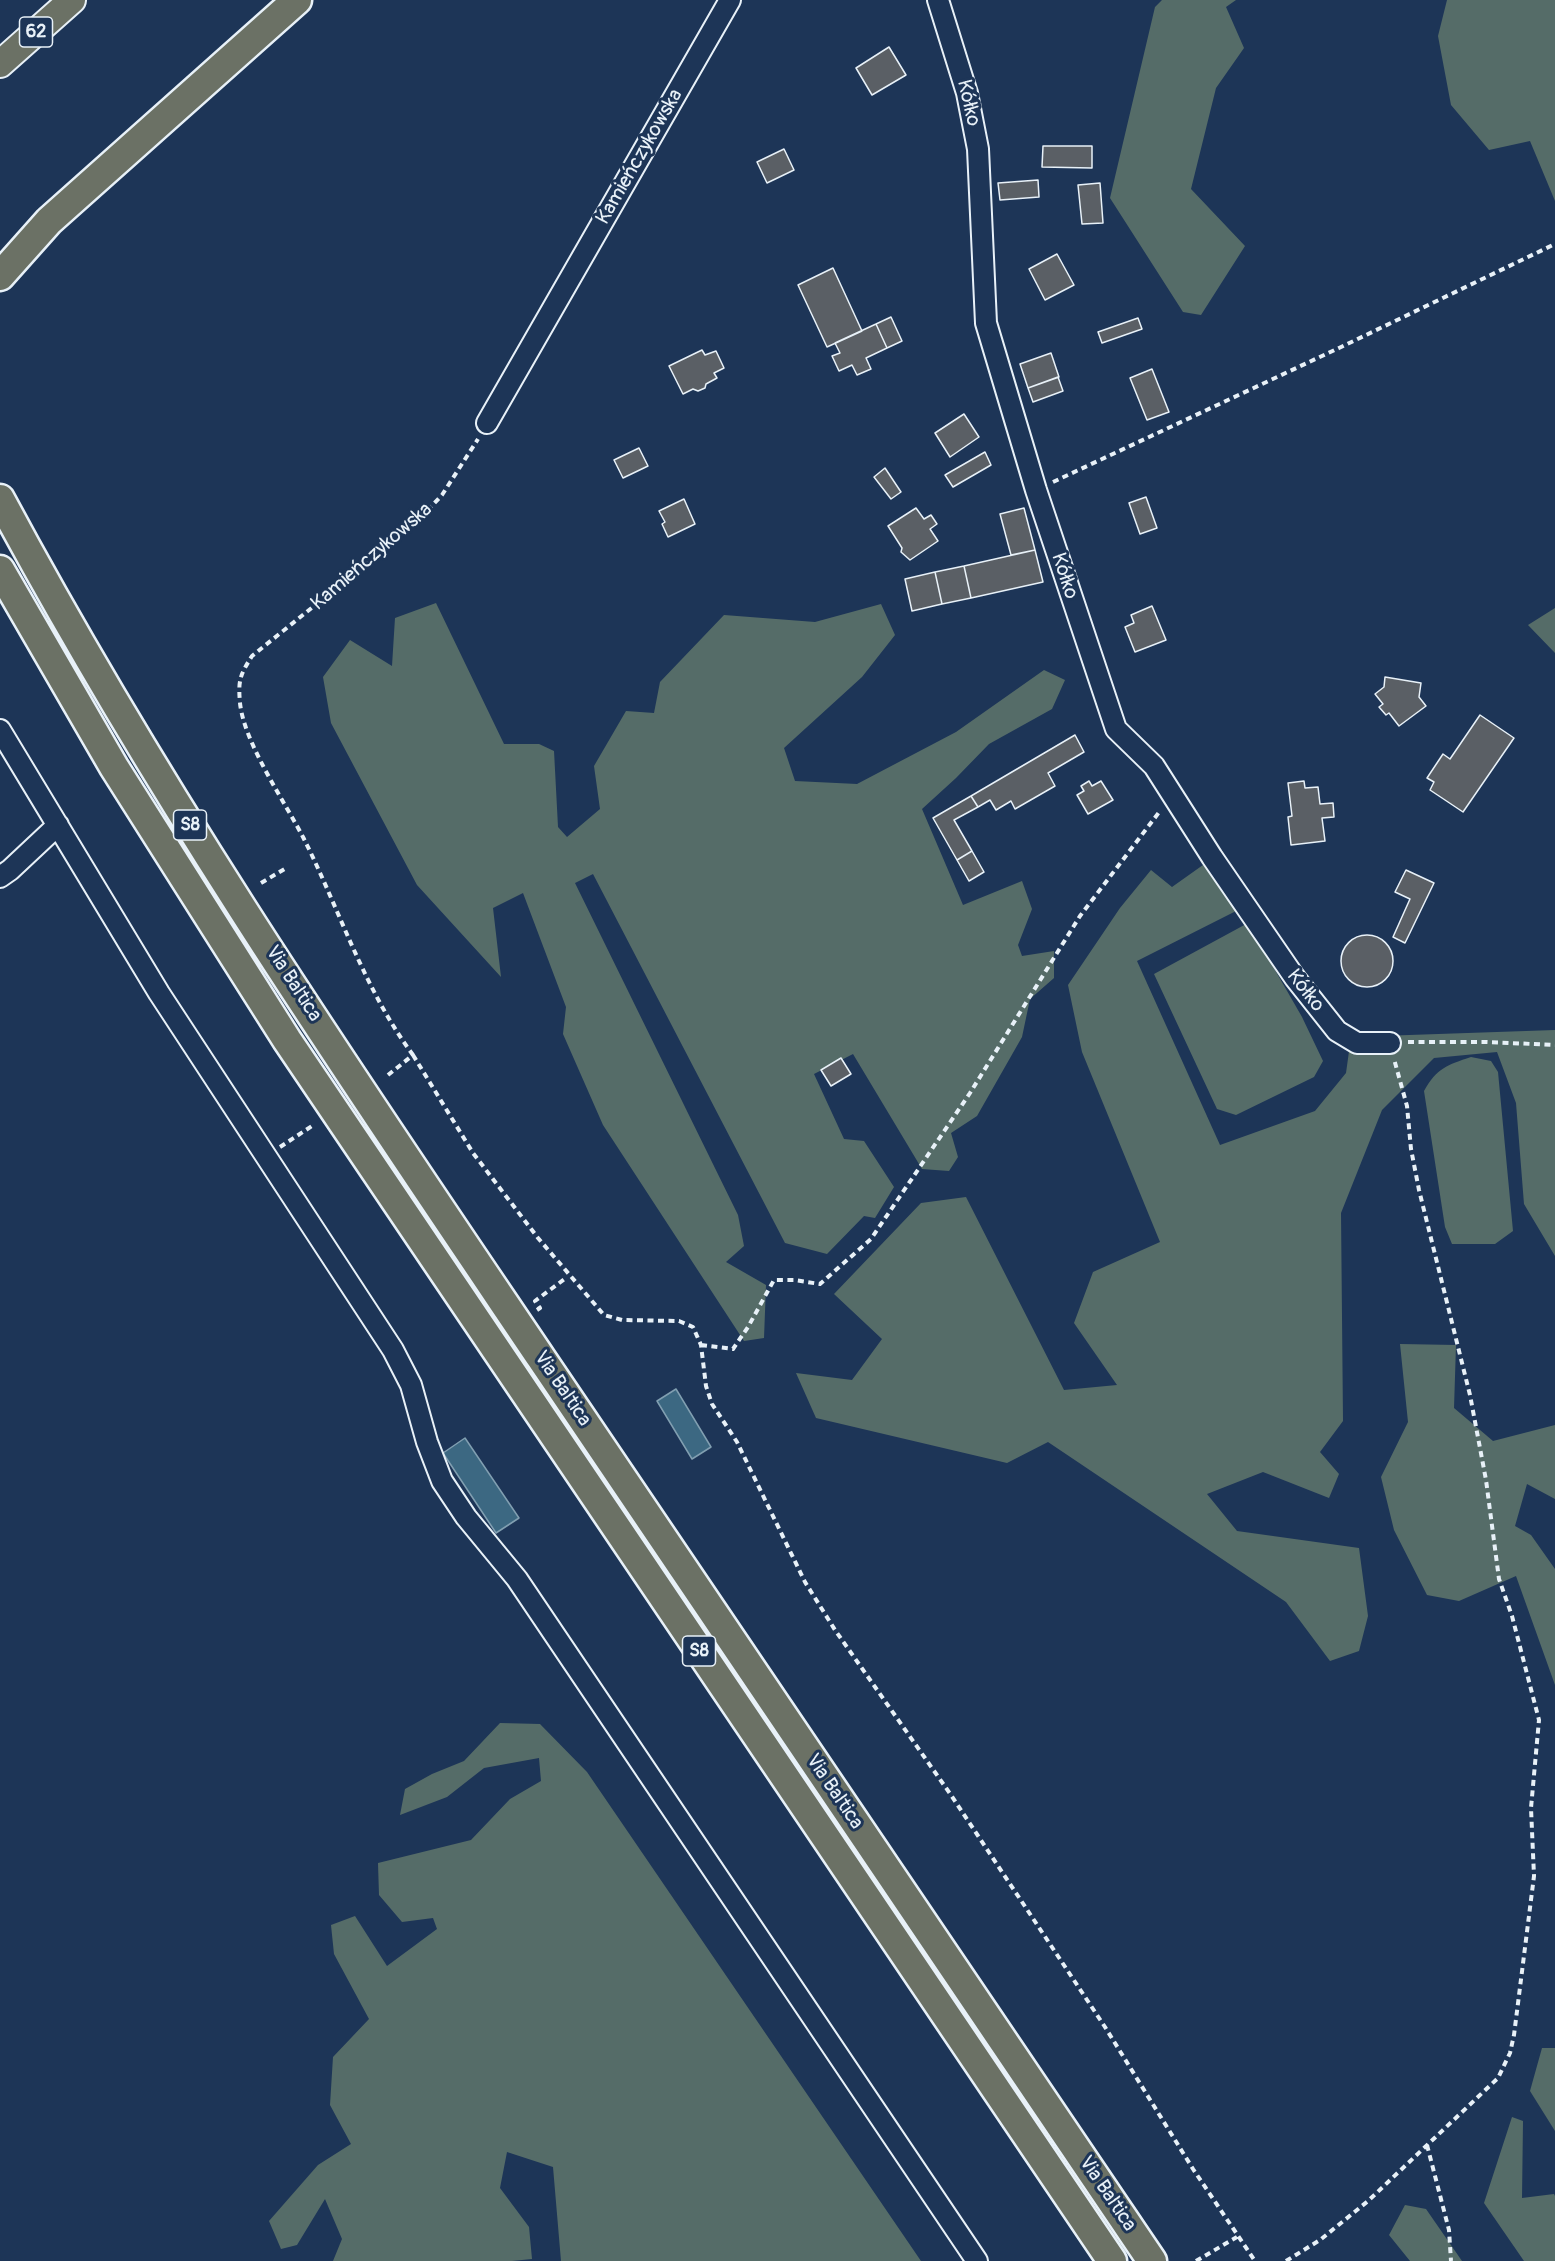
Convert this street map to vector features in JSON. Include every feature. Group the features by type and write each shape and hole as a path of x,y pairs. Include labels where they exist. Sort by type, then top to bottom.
{"highway":[{"path":"0,276 49,221 297,0"},
{"path":"0,244 49,221"},
{"path":"0,481 18,532"},
{"name":"Via Baltica","path":"0,499 85,652 185,817 404,1156 1152,2261"},
{"name":"Via Baltica","path":"0,570 114,767 287,1040 1112,2261"}],"main road":[{"name":"62","path":"0,63 72,0"}],"street":[{"name":"Kamieńczykowska","path":"487,423 730,0"},
{"name":"Kółko","path":"938,0 967,93 978,149 986,323 1036,490 1116,729 1154,766 1295,978 1337,1031 1357,1043 1389,1043"},
{"path":"0,730 159,993 393,1350 411,1385 427,1442 442,1481 466,1517 517,1580 977,2261"},
{"path":"0,877 58,825"}],"path":[{"path":"1036,490 1555,244"},
{"name":"Kamieńczykowska","path":"487,423 441,495 412,527 252,656 240,676 240,705 251,740 304,840 371,990 473,1153 538,1238 604,1315 622,1320 679,1321 693,1327 701,1345"},
{"path":"1172,795 1080,916 970,1093 871,1239 820,1284 774,1280 748,1328 733,1349 701,1345 706,1386 712,1404 737,1442 805,1582 835,1630 951,1795 1105,2028 1237,2237 1255,2261"},
{"path":"261,883 288,867"},
{"path":"1286,2261 1320,2240 1368,2201 1498,2078 1510,2053 1515,2035 1534,1876 1532,1787 1539,1720 1512,1616 1498,1579 1486,1480 1470,1395 1419,1190 1411,1149 1407,1106 1389,1043 1433,1041 1555,1045"},
{"path":"388,1075 413,1055"},
{"path":"266,1156 312,1126"},
{"path":"538,1305 535,1301 564,1279"},
{"path":"1426,2144 1449,2230 1451,2261"},
{"path":"1196,2261 1237,2237"}],"green space":[{"path":"1162,0 1236,0 1226,7 1244,48 1216,88 1191,189 1245,246 1201,315 1183,312 1110,198 1155,7"},
{"path":"1447,0 1555,0 1555,201 1530,141 1489,150 1451,105 1438,36"},
{"path":"436,603 504,744 539,744 554,751 558,827 567,837 600,809 594,766 626,711 654,713 660,682 724,615 815,622 881,604 895,635 862,677 784,748 795,781 857,784 956,732 1044,670 1065,680 1052,709 989,744 922,809 963,905 1022,881 1032,909 1018,945 1022,956 1054,951 1054,978 1030,999 1022,1037 977,1116 951,1133 958,1157 949,1171 922,1169 853,1054 814,1074 844,1139 864,1141 894,1187 875,1218 864,1216 827,1254 785,1243 593,874 575,883 738,1215 744,1246 726,1262 766,1285 764,1338 744,1341 603,1125 563,1034 566,1007 523,893 493,908 501,977 417,885 331,723 323,677 350,640 392,666 395,618"},
{"path":"1555,608 1555,653 1528,625"},
{"path":"1203,865 1240,909 1137,961 1220,1145 1315,1111 1346,1073 1351,1037 1555,1030 1555,1256 1524,1204 1516,1103 1497,1052 1434,1058 1382,1110 1341,1213 1343,1421 1320,1452 1339,1474 1329,1498 1263,1472 1207,1494 1237,1531 1359,1548 1368,1616 1359,1651 1330,1661 1286,1602 1048,1442 1007,1463 816,1418 796,1373 852,1380 882,1339 834,1294 921,1203 966,1197 1064,1390 1117,1385 1074,1323 1093,1272 1160,1242 1082,1052 1068,985 1120,908 1151,870 1172,887"},
{"path":"1248,923 1302,1017 1323,1061 1314,1077 1236,1115 1217,1109 1154,974"},
{"path":"1471,1057 1491,1061 1498,1072 1513,1231 1495,1244 1452,1244 1445,1227 1424,1091 1433,1077 1443,1068"},
{"path":"1400,1344 1456,1345 1454,1408 1493,1441 1555,1425 1555,1499 1527,1484 1515,1526 1531,1535 1555,1569 1555,1685 1516,1576 1459,1601 1427,1595 1394,1530 1381,1477 1408,1422"},
{"path":"500,1723 540,1724 587,1772 921,2261 561,2261 553,2167 507,2152 500,2188 529,2227 532,2259 333,2261 342,2239 325,2199 297,2245 281,2249 269,2221 318,2165 351,2144 330,2105 333,2057 369,2019 334,1954 331,1925 355,1916 387,1966 437,1929 433,1918 402,1922 379,1895 378,1863 471,1840 510,1799 541,1781 539,1758 484,1768 447,1797 400,1815 405,1789 432,1774 464,1761"},
{"path":"1542,2048 1555,2048 1555,2131 1530,2091"},
{"path":"1512,2117 1523,2121 1522,2198 1554,2194 1555,2196 1555,2261 1524,2261 1484,2203"},
{"path":"1405,2205 1426,2209 1462,2261 1410,2261 1389,2235"}],"water":[{"path":"676,1389 711,1447 692,1459 657,1401"},
{"path":"465,1438 519,1518 496,1533 443,1453"}],"building":[{"path":"889,47 906,75 872,95 856,68"},
{"path":"1043,146 1092,146 1092,168 1042,167"},
{"path":"784,149 794,170 767,183 757,162"},
{"path":"1038,180 1039,197 1000,200 998,183"},
{"path":"1100,183 1103,223 1082,224 1078,185"},
{"path":"1057,254 1074,285 1045,300 1029,269"},
{"path":"833,268 862,331 827,347 798,285"},
{"path":"891,317 902,341 887,348 876,324"},
{"path":"1138,318 1142,329 1102,343 1098,332"},
{"path":"876,324 887,348 866,358 871,369 857,375 852,365 839,371 832,356 840,353 835,343"},
{"path":"702,350 705,355 716,351 724,368 714,373 717,378 706,384 705,388 698,391 693,389 683,394 669,366"},
{"path":"1051,353 1059,377 1028,388 1020,364"},
{"path":"1152,369 1169,412 1147,420 1130,378"},
{"path":"1058,377 1063,391 1033,402 1028,388"},
{"path":"964,414 979,437 950,457 935,433"},
{"path":"639,448 648,466 623,478 614,460"},
{"path":"985,452 991,465 953,487 945,475"},
{"path":"885,468 901,492 891,499 874,477"},
{"path":"1146,497 1157,528 1140,534 1129,503"},
{"path":"684,499 695,524 668,537 662,524 665,522 659,511"},
{"path":"916,508 924,519 931,515 937,524 930,529 938,541 910,560 901,552 902,548 888,526"},
{"path":"1024,508 1035,550 1011,555 1000,514"},
{"path":"1035,550 1043,582 971,598 964,566"},
{"path":"964,566 971,598 942,604 935,572"},
{"path":"935,572 942,604 912,611 905,579"},
{"path":"1152,606 1166,640 1135,652 1125,627 1134,623 1131,615"},
{"path":"1385,677 1421,683 1419,697 1426,706 1399,726 1389,713 1386,715 1379,707 1383,704 1375,694 1384,687"},
{"path":"1480,715 1514,738 1463,812 1430,790 1434,782 1427,778 1443,754 1450,759"},
{"path":"1075,735 1084,752 1048,773 1055,786 1015,809 1011,801 996,810 990,800 978,807 971,796"},
{"path":"1089,781 1092,786 1101,781 1113,800 1088,814 1077,795 1084,791 1081,786"},
{"path":"1304,781 1305,788 1318,787 1320,804 1333,803 1334,817 1322,818 1325,841 1291,845 1288,817 1292,816 1288,783"},
{"path":"971,796 978,807 954,820 972,851 957,860 933,818"},
{"path":"972,851 984,872 969,881 957,860"},
{"path":"1406,870 1434,883 1405,943 1393,937 1410,899 1395,892"},
{"path":"1367,935 1377,937 1385,943 1391,951 1393,961 1391,971 1385,979 1377,985 1367,987 1357,985 1349,979 1343,971 1341,961 1343,951 1349,943 1357,937"},
{"path":"841,1058 851,1074 831,1086 821,1070"}]}
